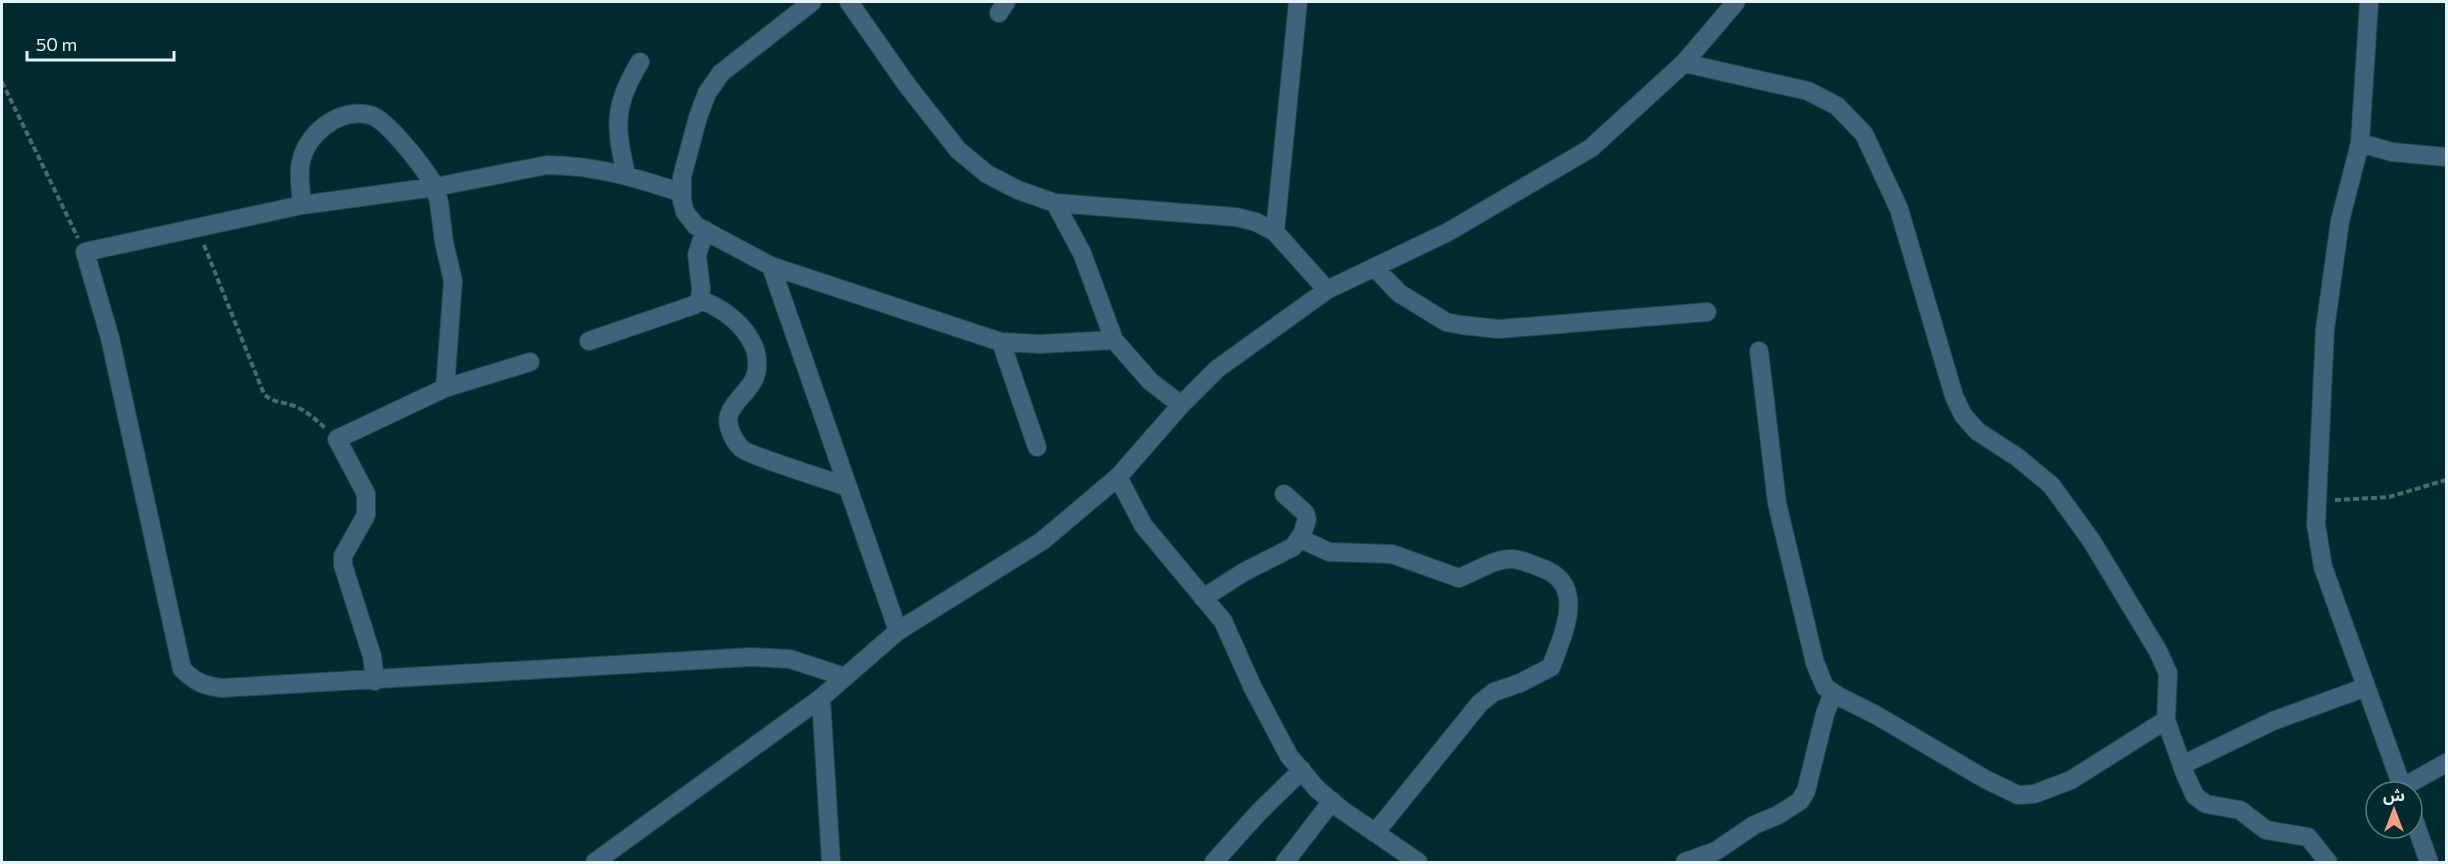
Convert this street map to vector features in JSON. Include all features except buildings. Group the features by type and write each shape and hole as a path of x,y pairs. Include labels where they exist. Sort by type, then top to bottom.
{"street":[{"path":"812,2 721,73 712,86 698,117 682,177 685,212 696,226 771,266 1001,342 1040,344 1114,340"},
{"path":"849,2 907,85 958,150 987,174 1018,190 1055,203 1236,217 1256,222 1275,232 1327,290"},
{"path":"1275,232 1298,2"},
{"path":"595,862 821,698 898,631 1042,541 1118,477 1216,369 1327,290 1448,232 1591,148 1684,63 1736,2"},
{"path":"2369,2 2360,143 2340,221 2325,328 2316,524 2323,567 2399,780"},
{"path":"626,174 619,141 618,113 625,87 640,62"},
{"path":"1684,63 1808,91 1837,106 1864,134 1899,209 1954,396 1963,415 1977,431 2017,457 2051,485 2091,540 2158,651 2168,673 2166,720 2195,796 2206,804 2240,810 2266,830 2308,837 2328,862"},
{"path":"302,205 300,166 310,141 331,121 348,113 372,115 393,132 429,176 440,202 444,242 453,281 445,388"},
{"path":"2360,143 2392,152 2446,157"},
{"path":"682,193 626,174 584,166 547,165 435,187 302,205 85,252 110,338 182,669 193,680 204,686 222,688 375,681 751,657 790,659 845,677"},
{"path":"1055,203 1082,253 1114,340 1150,381 1181,405"},
{"path":"589,341 693,305 700,300 697,255 705,230"},
{"path":"771,266 898,631"},
{"path":"1374,267 1399,293 1446,322 1461,325 1499,328 1707,312"},
{"path":"700,300 726,312 743,329 755,351 758,364 755,379 729,414 730,431 742,450 848,487"},
{"path":"1001,342 1037,447"},
{"path":"1759,351 1777,503 1815,663 1825,687 1985,779 2018,795 2034,794 2071,780 2166,720"},
{"path":"375,681 372,656 343,565 344,556 366,515 366,494 336,439 445,388 530,362"},
{"path":"1118,477 1143,525 1223,621 1288,756 1317,789 1418,862"},
{"path":"1203,598 1244,572 1293,546 1307,519 1305,513 1284,494"},
{"path":"1299,538 1329,552 1392,554 1459,578 1486,564 1514,559 1545,569 1562,580 1568,591 1566,626 1551,667 1520,683 1494,692 1480,703 1375,833"},
{"path":"2182,765 2273,721 2366,687"},
{"path":"1686,862 1716,851 1754,825 1800,801 1806,791 1825,714 1833,693"},
{"path":"821,698 831,862"},
{"path":"2419,780 2446,763"},
{"path":"1214,862 1259,812 1302,770"},
{"path":"1285,862 1332,801"},
{"path":"2421,840 2429,862"}],"path":[{"path":"2,82 85,252"},
{"path":"198,228 264,394 270,401 291,405 310,415 336,439"},
{"path":"2316,500 2362,500 2390,497 2446,480"}]}
